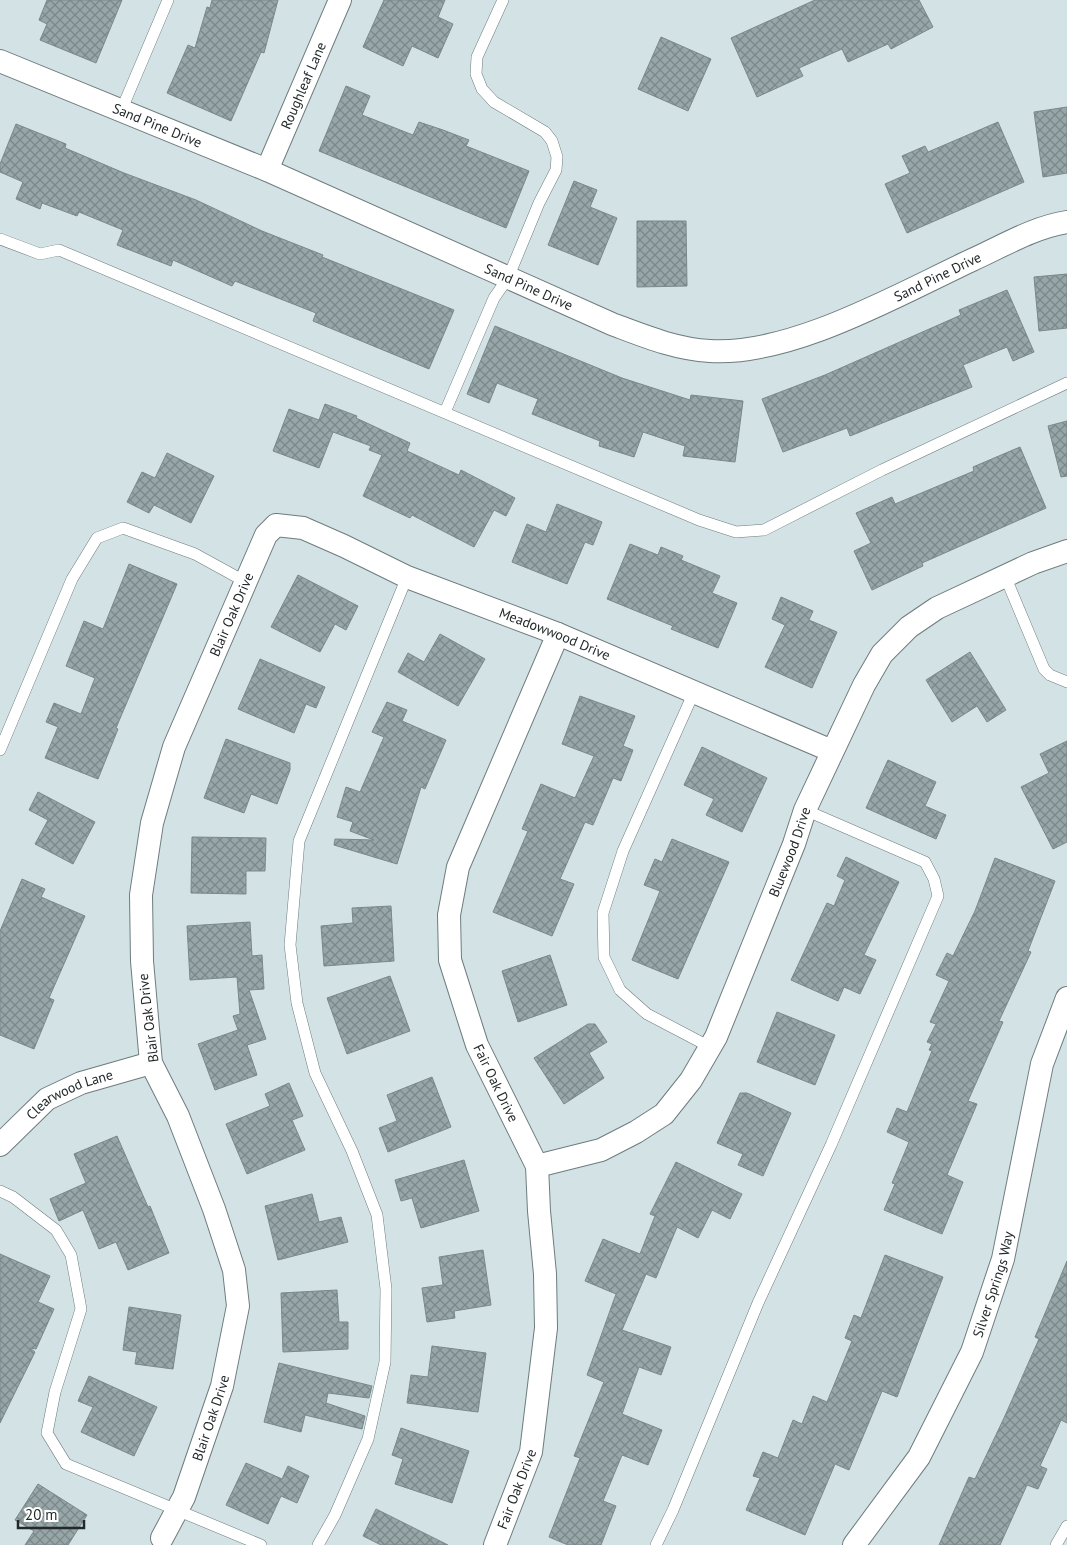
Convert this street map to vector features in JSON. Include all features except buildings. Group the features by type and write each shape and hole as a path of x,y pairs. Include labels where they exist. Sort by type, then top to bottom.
{"street":[{"name":"Roughleaf Lane","path":"266,170 340,0"},
{"name":"Sand Pine Drive","path":"0,61 266,170 612,324 666,344 711,351 744,349 790,339 827,327 1031,232 1067,222"},
{"name":"Meadowwood Drive","path":"276,525 302,528 407,577 558,634 832,751"},
{"name":"Blair Oak Drive","path":"162,1538 184,1497 222,1386 238,1306 234,1270 214,1209 178,1116 151,1063 142,961 141,895 152,823 174,747 266,535 276,525"},
{"name":"Bluewood Drive","path":"537,1166 602,1150 636,1132 664,1114 691,1080 710,1047 794,844 805,810 864,685 882,654 909,627 937,608 1033,563 1067,552"},
{"name":"Fair Oak Drive","path":"495,1545 532,1452 546,1328 545,1274 538,1211 537,1166 477,1045 450,960 449,915 458,867 558,634"},
{"name":"Silver Springs Way","path":"854,1545 919,1457 972,1352 1003,1259 1042,1064 1067,998"},
{"name":"Clearwood Lane","path":"0,1145 47,1099 81,1083 151,1063"}],"lane":[{"path":"121,111 168,0"},
{"path":"445,412 494,298 508,278 539,203 556,170 557,157 552,141 545,132 494,102 482,89 476,74 476,57 503,0"},
{"path":"0,239 40,254 59,250 699,520 736,532 764,530 882,470 1067,383"},
{"path":"0,750 72,579 97,538 123,528 195,554 246,582"},
{"path":"1005,576 1044,669 1050,675 1067,682"},
{"path":"318,1545 335,1516 368,1439 385,1362 386,1289 377,1215 352,1151 315,1073 297,1003 290,945 298,851 299,842 407,577"},
{"path":"694,692 623,851 603,913 604,957 620,990 647,1014 710,1047"},
{"path":"656,1545 673,1510 758,1302 831,1146 938,896 934,880 925,862 805,810"},
{"path":"0,1191 13,1197 56,1230 71,1255 81,1309 55,1392 47,1433 66,1464 261,1545"},
{"path":"1056,1545 1067,1526"}]}
